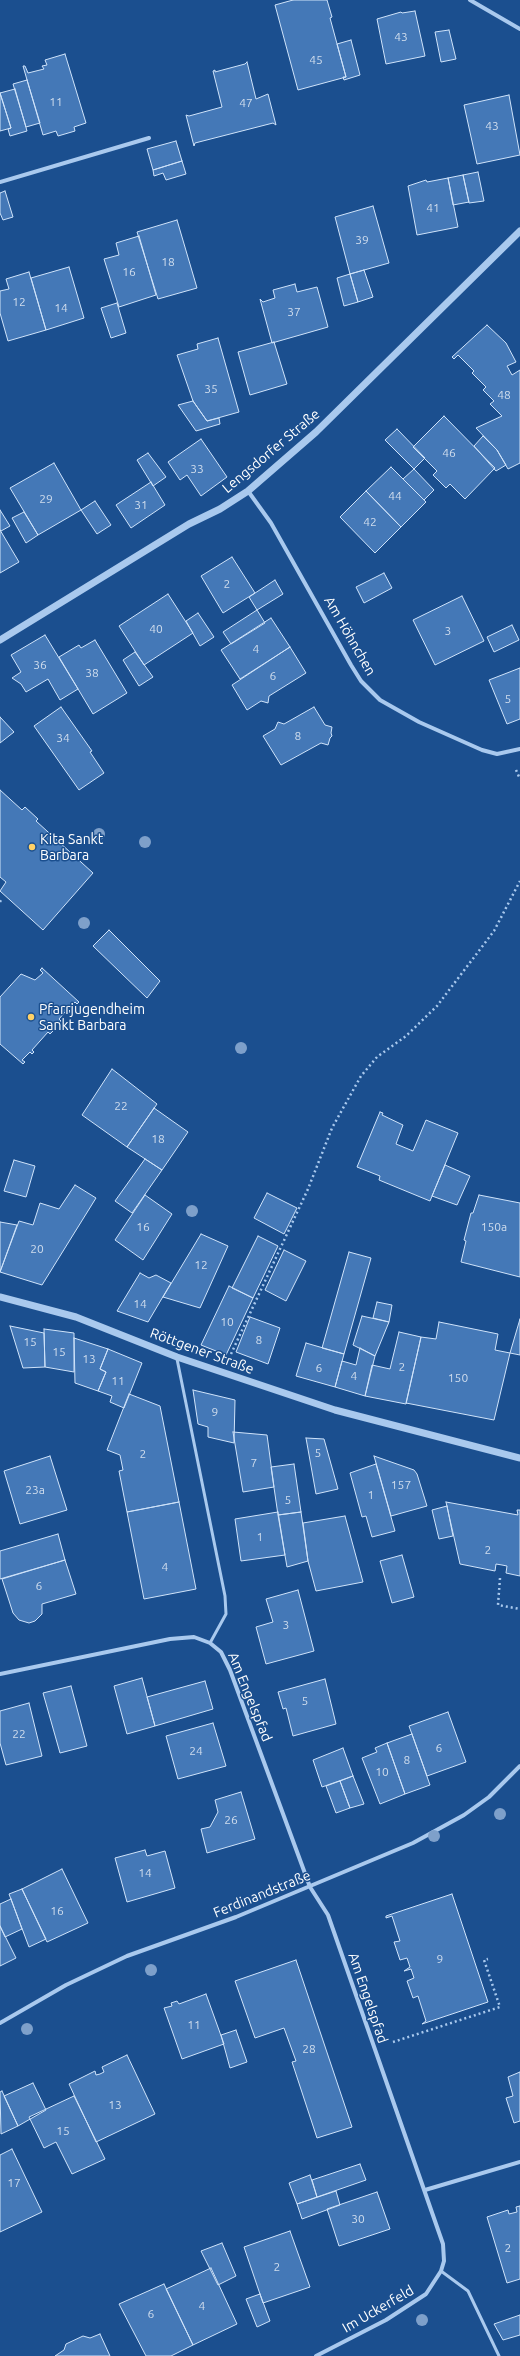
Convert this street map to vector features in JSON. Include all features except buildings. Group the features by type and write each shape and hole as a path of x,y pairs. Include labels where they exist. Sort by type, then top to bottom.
{"street":[{"path":"470,0 520,29"},
{"path":"0,182 149,138"},
{"name":"Lengsdorfer Straße","path":"0,640 189,524 220,508 248,490 316,432 520,231"},
{"name":"Am Höhnchen","path":"248,490 271,523 361,681 380,700 419,722 482,750 497,754 520,749"},
{"name":"Röttgener Straße","path":"0,1297 76,1317 177,1357 335,1410 396,1428 520,1458"},
{"name":"Am Engelspfad","path":"0,1674 170,1639 194,1637 210,1643 221,1652 230,1670 310,1887 328,1915 443,2244 444,2261 441,2271"},
{"name":"Ferdinandstraße","path":"0,2023 66,1984 127,1956 236,1917 310,1887 436,1831 489,1797 520,1766"},
{"path":"424,2190 520,2162"},
{"name":"Im Uckerfeld","path":"316,2356 409,2306 426,2294 441,2271"}],"lane":[{"name":"Am Engelspfad","path":"177,1357 225,1596 226,1614 210,1643"},
{"path":"441,2271 468,2291 499,2356"}],"path":[{"path":"222,1372 308,1189 332,1128 361,1076 377,1057 406,1036 437,1006 494,931 520,881"},
{"path":"500,1578 498,1604 520,1609"},
{"path":"374,2049 500,2007 484,1960 488,1959"}],"place":[{"name":"Kita Sankt Barbara","path":"32,847"},
{"name":"Pfarrjugendheim Sankt Barbara","path":"31,1017"}]}
